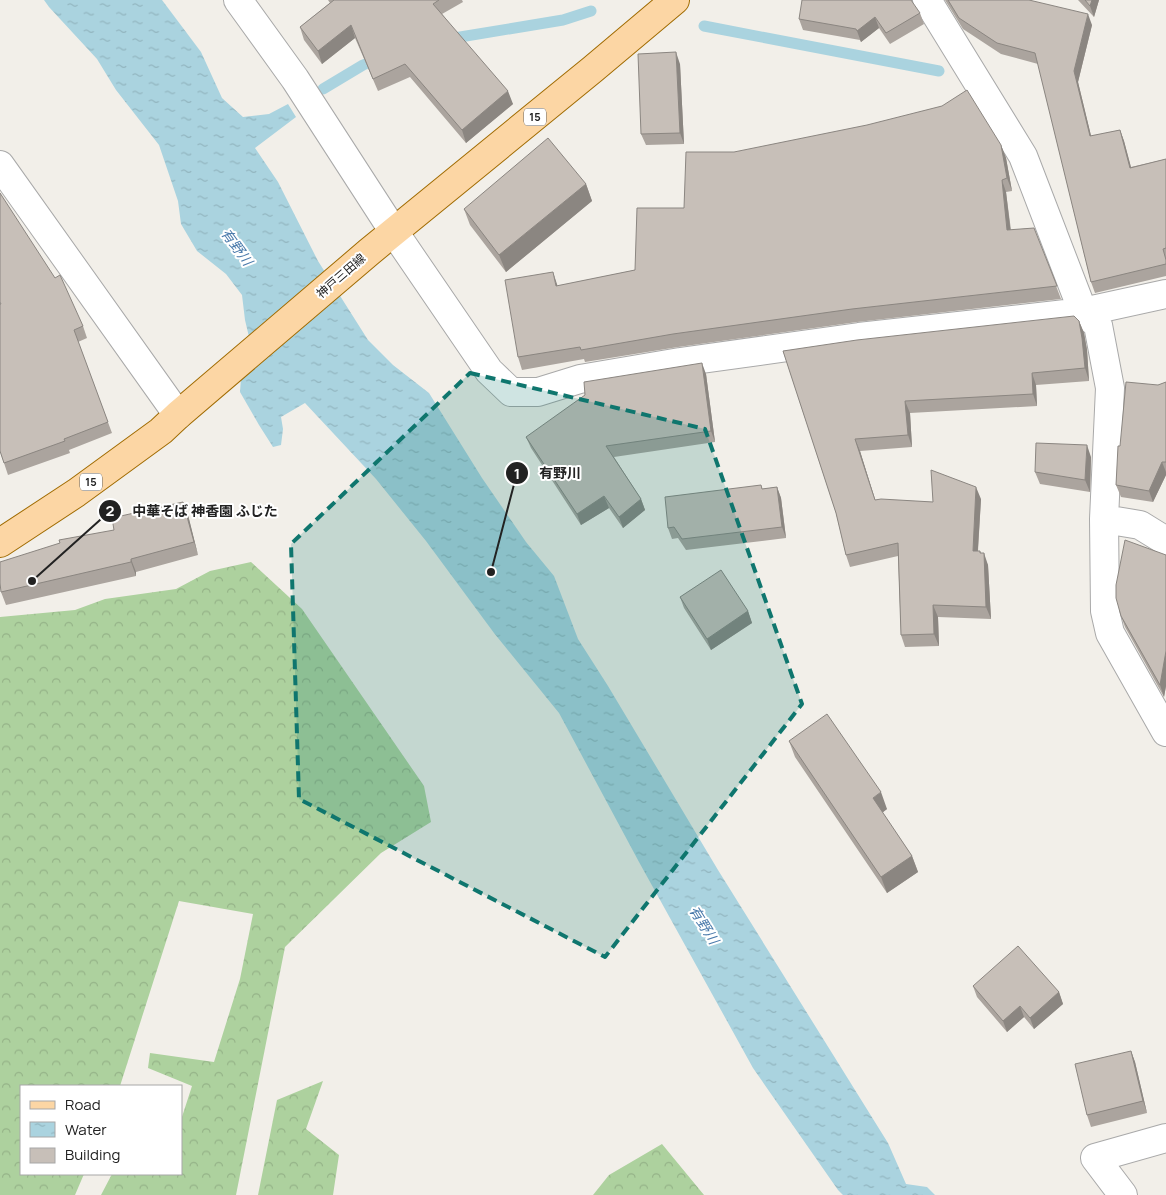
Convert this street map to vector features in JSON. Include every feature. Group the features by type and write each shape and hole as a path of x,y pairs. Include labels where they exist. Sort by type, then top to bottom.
{"main road":[{"name":"神戸三田線","path":"0,544 76,493 161,431 394,232 594,69 675,0"}],"street":[{"path":"238,0 296,79 394,232 489,371 510,392 538,392 580,379 680,362 849,339 1083,312 1166,294"},
{"path":"927,0 1023,156 1083,312 1098,325 1110,388 1104,520 1105,611 1110,633 1166,732"},
{"path":"0,165 178,415"},
{"path":"1104,520 1140,526 1166,541"},
{"path":"1123,1195 1095,1158 1166,1138"}],"highlighted area":[{"path":"470,373 705,429 802,704 605,957 299,799 291,544"}],"green space":[{"path":"251,562 302,609 424,786 431,822 381,853 285,947 236,1195 101,1195 111,1175 182,1175 182,1117 192,1086 148,1068 150,1053 214,1062 240,979 253,914 179,901 120,1085 20,1085 20,1175 84,1175 75,1195 0,1195 0,617 75,610 105,599 176,589 210,571"},
{"path":"323,1081 306,1129 339,1155 333,1195 258,1195 277,1100"},
{"path":"662,1144 704,1195 593,1195 609,1175"}],"water":[{"path":"44,0 162,0 201,52 222,98 243,117 269,114 288,104 296,117 255,148 278,182 318,261 368,340 393,365 429,393 482,478 526,542 554,576 578,639 718,870 888,1143 906,1184 927,1187 935,1195 843,1195 838,1190 753,1068 559,713 494,633 426,541 376,479 305,403 281,417 283,429 281,445 273,447 240,392 241,378 254,358 245,320 242,295 226,274 197,251 181,224 178,201 159,145 116,90 97,59"}],"building":[{"path":"334,0 439,0 433,4 508,91 462,130 405,64 373,79 351,25 318,51 300,27"},
{"path":"802,0 911,0 920,13 886,33 875,17 857,31 856,29 799,19"},
{"path":"948,0 1029,0 1088,14 1074,71 1090,136 1120,130 1130,168 1166,159 1166,248 1163,249 1166,264 1091,282 1035,53 997,43 959,18"},
{"path":"1085,0 1092,0 1090,6"},
{"path":"676,52 680,133 641,134 638,54"},
{"path":"967,90 1001,145 1007,178 1002,180 1007,230 1034,228 1057,286 852,309 673,334 581,350 580,347 518,357 505,280 553,272 556,286 635,270 637,208 684,208 686,152 734,152 867,125 942,106"},
{"path":"548,138 586,184 499,255 464,209"},
{"path":"0,193 55,278 60,275 83,326 74,330 108,422 64,439 65,441 4,463 0,451"},
{"path":"1074,316 1079,321 1085,368 1032,373 1033,394 905,401 908,435 855,439 875,500 933,502 931,470 976,487 973,551 984,553 986,607 933,605 934,634 901,635 898,543 846,555 836,513 783,351 857,340"},
{"path":"702,363 711,431 606,446 641,499 619,517 604,496 577,514 526,437 585,395 584,382"},
{"path":"1126,382 1158,385 1166,382 1166,462 1162,462 1149,491 1116,485 1118,446 1120,446"},
{"path":"1036,443 1087,445 1085,480 1035,472"},
{"path":"761,485 762,489 777,487 782,527 682,539 674,527 668,528 665,497"},
{"path":"183,502 194,542 131,559 131,562 1,592 0,562 60,543 59,540 114,530 112,518"},
{"path":"1125,540 1166,555 1166,651 1160,685 1121,616 1116,598 1116,585"},
{"path":"721,570 748,611 707,639 680,597"},
{"path":"827,714 881,792 873,798 912,856 881,877 789,741"},
{"path":"1018,946 1059,992 1030,1018 1020,1006 1003,1021 973,986"},
{"path":"1131,1051 1143,1101 1087,1115 1075,1064"}],"waterway":[{"path":"448,39 563,20 591,11"},
{"path":"704,26 939,71"},
{"path":"323,89 363,65 380,58"}],"place":[{"name":"有野川","path":"491,572"},
{"name":"中華そば 神香園 ふじた","path":"32,581"}]}
